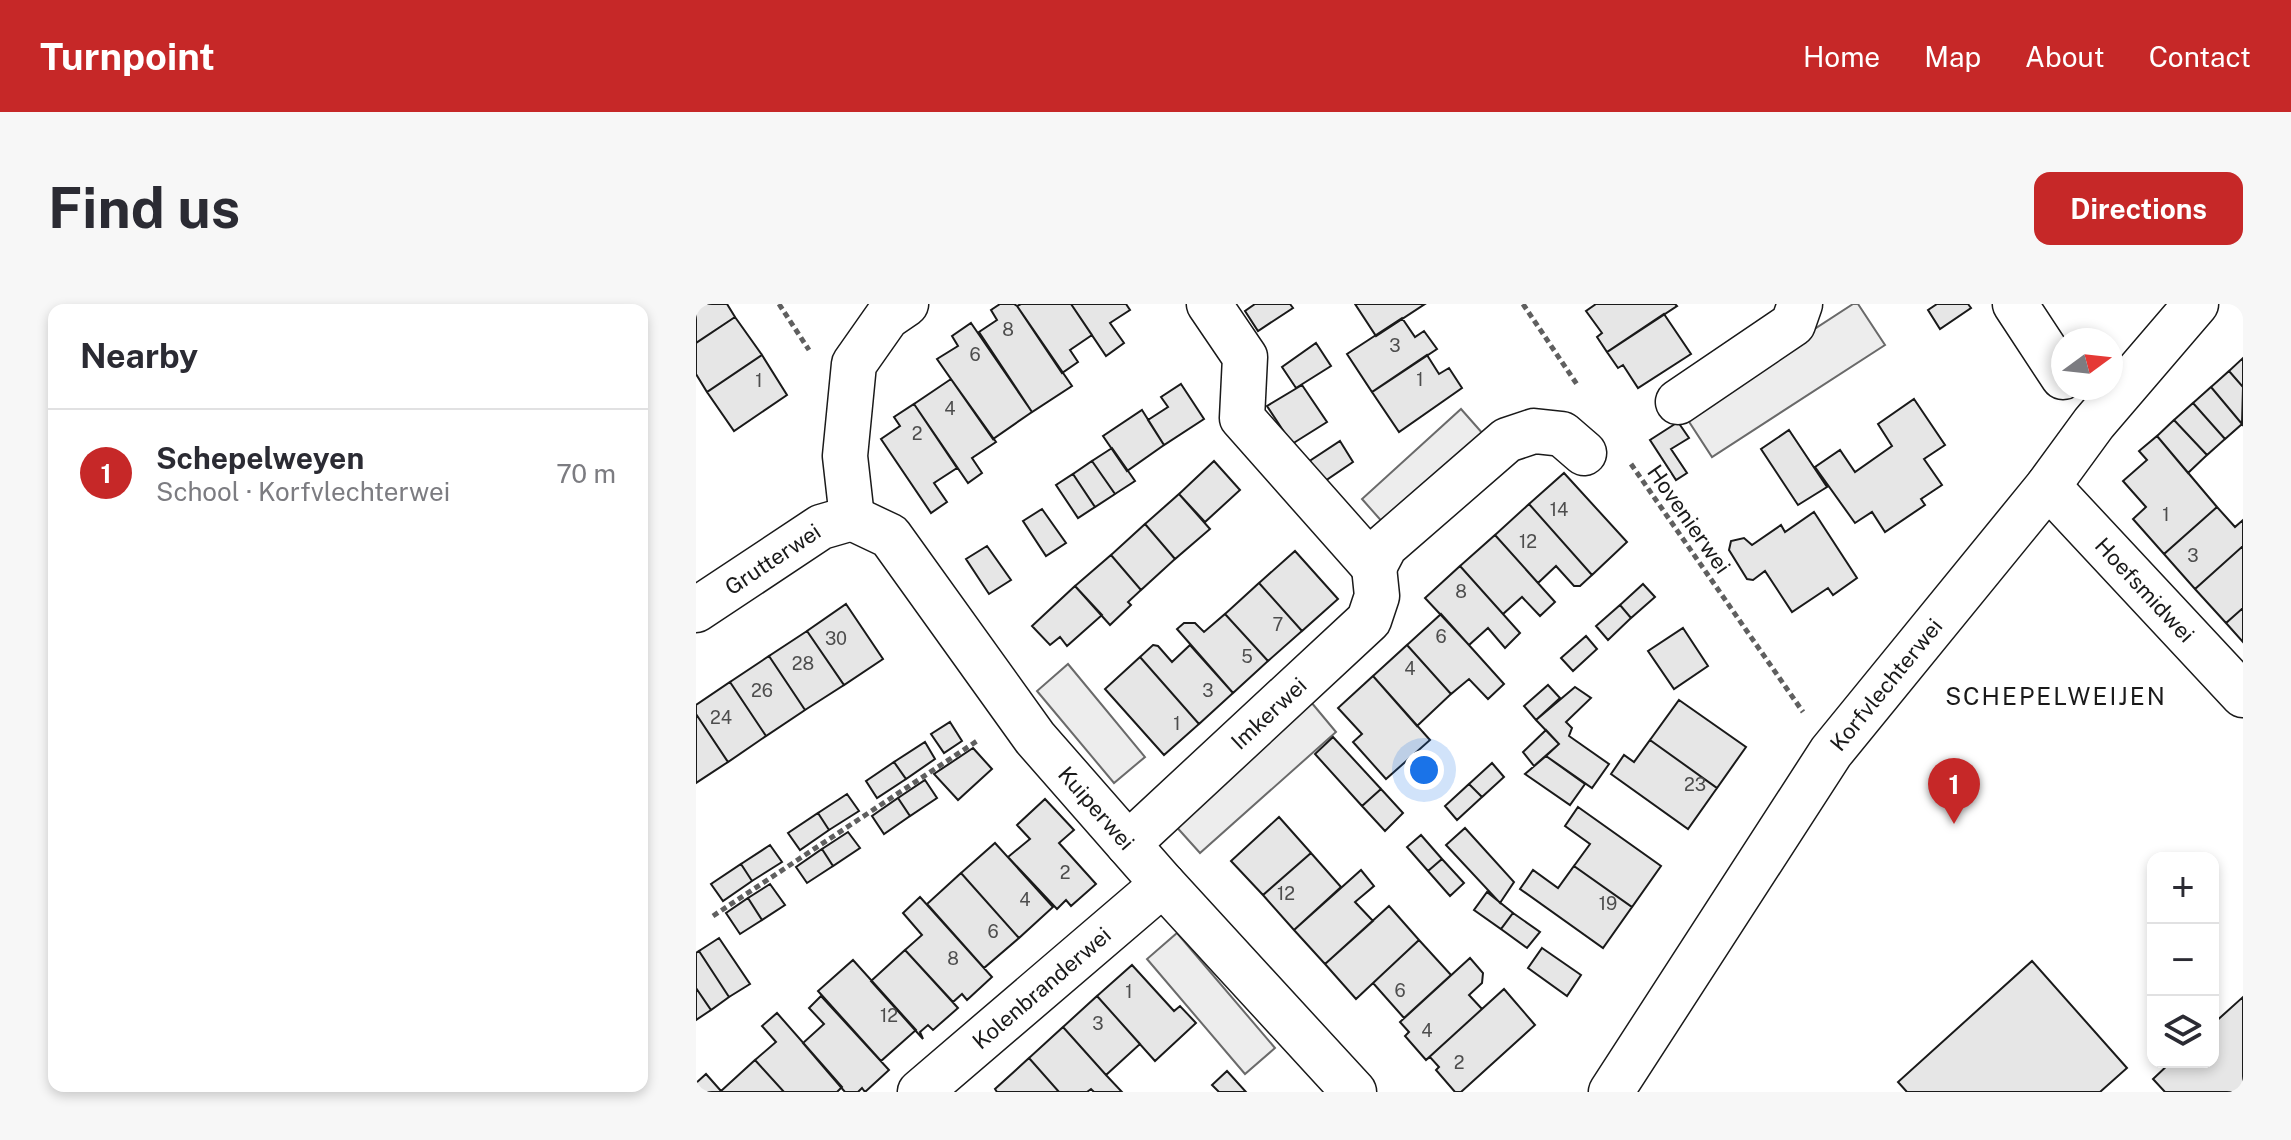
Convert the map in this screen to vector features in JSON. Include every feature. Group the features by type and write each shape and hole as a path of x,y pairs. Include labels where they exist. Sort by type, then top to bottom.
{"street":[{"path":"852,518 845,456 854,364 887,317 906,304"},
{"path":"1209,304 1245,357 1242,418 1374,567 1385,546 1507,440 1534,431 1562,434 1584,453"},
{"path":"1678,402 1793,324 1800,304"},
{"path":"2015,304 2051,359"},
{"name":"Korfvlechterwei","path":"1611,1092 1831,752 2048,486 2082,406 2196,304"},
{"name":"Hoefsmidwei","path":"2048,486 2243,695"},
{"name":"Grutterwei","path":"696,610 821,527 852,518"},
{"name":"Kuiperwei","path":"852,518 890,536 1035,738 1163,884 1354,1092"},
{"name":"Imkerwei","path":"1128,844 1369,620 1377,596 1374,567"},
{"name":"Kolenbranderwei","path":"920,1092 1163,884"}],"path":[{"path":"1523,304 1579,388"},
{"name":"Hovenierwei","path":"1628,459 1831,752"},
{"path":"713,916 1017,714"}],"shaded area":[{"path":"1853,304 1858,304 1885,345 1712,457 1684,414"},
{"path":"1461,409 1484,435 1385,525 1362,499"},
{"path":"1068,664 1145,757 1114,783 1037,691"},
{"path":"1311,702 1336,732 1200,853 1173,823"},
{"path":"1177,933 1275,1048 1245,1074 1147,959"}],"building":[{"path":"696,304 727,304 735,317 696,343"},
{"path":"1000,304 1017,306 1072,386 1032,412 979,332 997,320 991,310"},
{"path":"1071,304 1092,335 1070,350 1078,362 1062,373 1017,306"},
{"path":"1071,304 1126,304 1130,310 1110,323 1124,343 1106,356"},
{"path":"1255,304 1290,304 1293,308 1258,331 1245,311"},
{"path":"1355,304 1425,304 1376,336"},
{"path":"1596,304 1677,306 1607,352 1597,337 1602,333 1586,311"},
{"path":"1937,304 1968,304 1971,308 1940,329 1928,310"},
{"path":"1664,314 1691,354 1638,388 1623,365 1618,368 1607,352"},
{"path":"735,317 762,355 707,392 696,374 696,343"},
{"path":"1402,318 1415,337 1424,331 1437,349 1372,392 1347,354"},
{"path":"971,323 1032,412 993,439 937,359 958,346 952,336"},
{"path":"1316,343 1331,366 1296,388 1282,367"},
{"path":"762,355 787,395 734,431 707,392"},
{"path":"1427,355 1439,374 1449,368 1462,388 1399,432 1372,392"},
{"path":"2243,358 2243,387 2229,371"},
{"path":"2229,371 2243,387 2242,424 2211,387"},
{"path":"951,379 996,442 972,458 982,473 968,483 914,404"},
{"path":"1181,384 1204,419 1164,445 1148,420 1168,407 1161,397"},
{"path":"1302,385 1327,422 1292,444 1267,406"},
{"path":"2211,387 2242,424 2225,439 2193,403"},
{"path":"1914,399 1945,445 1924,459 1942,485 1921,499 1925,505 1885,532 1872,512 1855,523 1815,467 1840,450 1855,472 1892,446 1878,424"},
{"path":"2193,403 2225,439 2207,455 2174,420"},
{"path":"914,404 957,468 934,483 947,502 931,513 881,439 900,426 894,417"},
{"path":"1142,410 1164,445 1127,471 1103,436"},
{"path":"2174,420 2207,455 2188,473 2157,436"},
{"path":"1678,422 1689,438 1671,449 1687,473 1676,480 1650,440"},
{"path":"1789,430 1827,487 1798,505 1761,449"},
{"path":"2157,436 2217,507 2164,554 2133,519 2146,507 2123,481 2147,460 2139,451"},
{"path":"1340,441 1353,462 1319,485 1305,464"},
{"path":"1112,448 1135,481 1115,494 1092,461"},
{"path":"1092,461 1115,494 1095,507 1073,474"},
{"path":"1214,461 1240,490 1205,522 1179,494"},
{"path":"1564,473 1627,542 1592,575 1529,504"},
{"path":"1073,474 1095,507 1078,518 1056,485"},
{"path":"1179,494 1210,529 1175,559 1145,524"},
{"path":"1529,504 1592,575 1580,586 1574,586 1556,566 1538,583 1495,535"},
{"path":"2217,507 2235,527 2243,520 2243,546 2195,589 2164,554"},
{"path":"1042,509 1066,543 1046,556 1023,521"},
{"path":"1814,512 1857,578 1833,595 1828,588 1792,612 1765,571 1753,580 1747,579 1729,550 1731,541 1744,538 1752,545 1781,525 1785,532"},
{"path":"1145,524 1175,559 1141,590 1111,555"},
{"path":"1495,535 1555,602 1540,616 1522,597 1503,614 1460,566"},
{"path":"987,546 1011,580 989,594 966,559"},
{"path":"2243,546 2243,608 2226,623 2195,589"},
{"path":"1295,551 1338,599 1302,631 1259,583"},
{"path":"1111,555 1141,590 1128,602 1131,605 1110,625 1075,586"},
{"path":"1460,566 1520,633 1505,648 1488,628 1469,645 1425,598"},
{"path":"1259,583 1302,631 1268,661 1225,614"},
{"path":"1643,584 1655,597 1631,618 1620,605"},
{"path":"1075,586 1102,615 1067,646 1060,637 1050,645 1032,626"},
{"path":"846,604 883,659 844,685 807,631"},
{"path":"1620,605 1631,618 1608,640 1596,626"},
{"path":"2243,608 2243,642 2226,623"},
{"path":"1225,614 1268,661 1233,693 1177,629 1184,623 1195,623 1204,632"},
{"path":"1441,614 1504,684 1488,699 1469,679 1451,694 1407,645"},
{"path":"1683,628 1708,666 1674,689 1648,651"},
{"path":"807,631 844,685 805,710 769,656"},
{"path":"1586,636 1597,649 1573,671 1561,658"},
{"path":"1153,645 1158,646 1172,662 1190,645 1233,693 1199,724 1140,657"},
{"path":"1407,645 1451,694 1417,726 1373,676"},
{"path":"769,656 805,710 766,736 730,682"},
{"path":"1140,657 1199,724 1164,755 1105,689"},
{"path":"1373,676 1430,740 1386,779 1353,742 1362,734 1338,708"},
{"path":"730,682 766,736 728,762 696,714 696,705"},
{"path":"1548,685 1560,698 1536,720 1524,706"},
{"path":"1575,687 1591,698 1566,722 1572,728 1569,736 1609,764 1592,788 1546,756 1559,744 1536,720"},
{"path":"1679,700 1746,747 1717,788 1650,740"},
{"path":"696,714 728,762 696,783"},
{"path":"950,722 962,741 944,753 931,734"},
{"path":"1546,730 1559,744 1534,766 1523,752"},
{"path":"1333,737 1381,789 1362,806 1315,754"},
{"path":"1650,740 1717,788 1688,829 1611,774 1624,755 1634,762"},
{"path":"925,742 935,759 906,779 894,762"},
{"path":"973,748 992,769 958,800 934,774"},
{"path":"1546,756 1585,784 1570,805 1525,774"},
{"path":"894,762 906,779 877,798 866,781"},
{"path":"1492,763 1504,777 1482,797 1469,784"},
{"path":"925,780 937,798 910,816 898,798"},
{"path":"1469,784 1482,797 1457,820 1445,806"},
{"path":"1381,789 1403,813 1385,831 1362,806"},
{"path":"847,794 859,811 829,830 818,813"},
{"path":"898,798 910,816 884,834 872,816"},
{"path":"1045,799 1074,830 1059,843 1096,884 1071,906 1066,900 1057,909 1008,857 1030,839 1017,825"},
{"path":"1578,807 1661,866 1632,907 1574,866 1590,844 1565,826"},
{"path":"818,813 829,830 800,850 788,833"},
{"path":"1279,817 1311,853 1263,895 1231,861"},
{"path":"1465,828 1514,882 1500,903 1446,845"},
{"path":"848,832 860,848 833,866 822,849"},
{"path":"1421,835 1442,859 1428,871 1407,847"},
{"path":"995,843 1053,907 1019,938 961,873"},
{"path":"770,845 782,862 752,881 741,864"},
{"path":"822,849 833,866 807,883 796,867"},
{"path":"1311,853 1341,887 1294,930 1263,895"},
{"path":"1442,859 1464,883 1450,896 1428,871"},
{"path":"741,864 752,881 723,901 711,884"},
{"path":"1574,866 1632,907 1603,948 1520,889 1533,870 1558,888"},
{"path":"1361,870 1374,886 1355,902 1373,921 1325,964 1294,930"},
{"path":"961,873 1019,938 984,968 927,904"},
{"path":"770,884 785,905 762,920 748,898"},
{"path":"1487,892 1513,913 1501,929 1474,910"},
{"path":"920,897 992,977 967,1000 962,994 953,1002 905,950 922,935 903,913"},
{"path":"748,898 762,920 740,934 726,913"},
{"path":"1389,906 1419,940 1356,999 1325,964"},
{"path":"1513,913 1540,932 1527,948 1501,929"},
{"path":"719,938 750,984 729,997 699,951"},
{"path":"1419,940 1451,975 1404,1018 1373,983"},
{"path":"1542,948 1581,975 1567,996 1528,968"},
{"path":"905,950 958,1008 933,1030 928,1025 920,1032 923,1039 871,981"},
{"path":"699,951 729,997 711,1010 696,988 696,953"},
{"path":"1470,958 1483,973 1482,983 1469,995 1482,1009 1426,1060 1405,1036 1409,1032 1400,1022"},
{"path":"853,960 916,1030 881,1061 818,991"},
{"path":"2032,961 2127,1068 2100,1092 1907,1092 1898,1082"},
{"path":"1132,965 1174,1011 1180,1006 1196,1023 1155,1061 1097,996"},
{"path":"696,988 711,1010 696,1020"},
{"path":"1504,989 1535,1025 1461,1092 1455,1092 1436,1070 1439,1067 1430,1057 1426,1060"},
{"path":"821,996 889,1070 865,1092 862,1088 858,1092 845,1092 803,1043 824,1024 809,1008"},
{"path":"1097,996 1140,1044 1106,1075 1063,1027"},
{"path":"2243,997 2243,1092 2165,1092 2153,1079 2165,1068 2219,1068 2219,1019"},
{"path":"777,1013 842,1087 837,1092 784,1092 755,1060 776,1042 762,1026"},
{"path":"1063,1027 1122,1092 1094,1092 1091,1089 1087,1092 1059,1092 1029,1058"},
{"path":"1029,1058 1059,1092 997,1092 995,1089"},
{"path":"755,1060 784,1092 721,1091"},
{"path":"1227,1071 1246,1092 1219,1092 1212,1085"},
{"path":"706,1074 722,1092 696,1092 696,1083"}],"place":[{"name":"Schepelweyen","path":"1954,824"}],"district":[{"name":"SCHEPELWEIJEN","path":"2056,697"}]}
